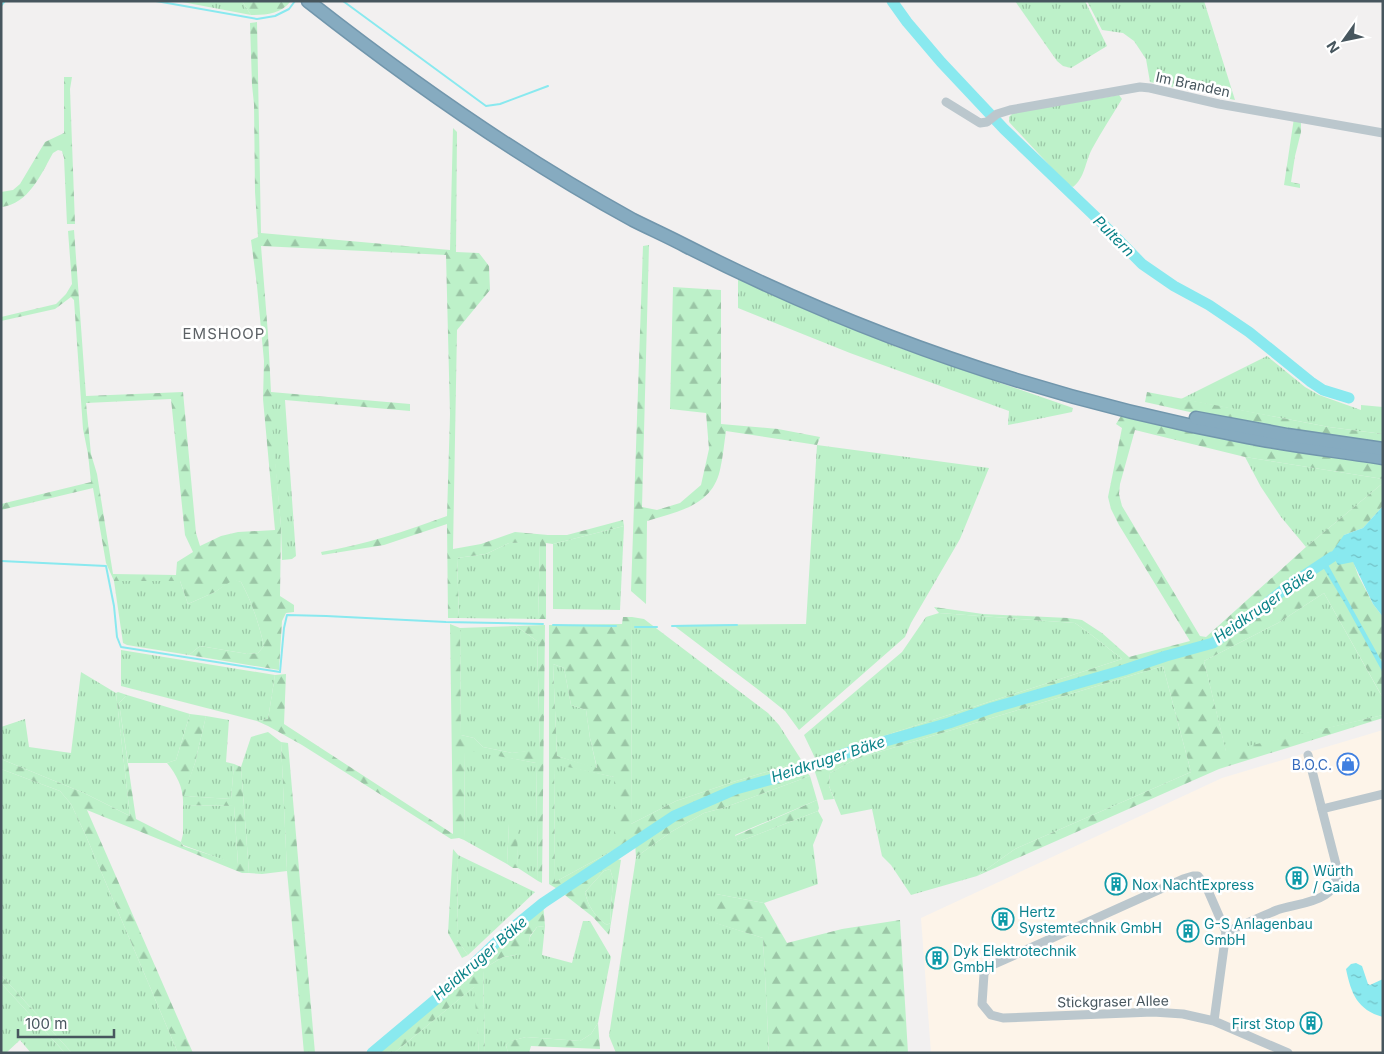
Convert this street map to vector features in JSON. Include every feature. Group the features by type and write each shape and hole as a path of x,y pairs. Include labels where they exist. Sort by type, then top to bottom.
{"highway":[{"path":"308,1 429,92 509,146 585,192 636,221 714,260 815,306 954,359 1094,402 1247,437 1301,447 1383,458"},
{"path":"319,1 385,52 436,88 512,139 587,185 631,210 716,253 818,299 969,356 1096,394 1178,415 1251,429 1383,449"}],"street":[{"name":"Im Branden","path":"946,102 976,122 984,123 1010,110 1140,87 1219,104 1383,133"},
{"path":"1214,1021 1226,932 1277,910 1318,899 1326,895 1337,881 1338,872 1308,755"},
{"path":"1322,809 1383,794"},
{"name":"Stickgraser Allee","path":"1226,932 1202,879 1198,876 1193,876 988,967 984,974 982,1004 991,1015 1003,1018 1153,1012 1199,1017 1214,1021 1288,1053"}],"shaded area":[{"path":"1383,730 1383,1053 931,1053 921,918 1222,778"}],"green space":[{"path":"177,1 242,1 251,15"},
{"path":"242,1 291,1 278,11 268,14 251,15"},
{"path":"1015,1 1085,1 1107,46 1071,68 1063,66 1057,61"},
{"path":"1087,1 1204,1 1235,100 1150,82 1146,59 1134,41 1123,33 1102,30"},
{"path":"257,22 261,233 450,250 453,128 457,132 456,252 479,253 489,266 490,290 457,330 453,549 481,544 515,532 567,535 623,520 624,526 553,544 546,543 546,619 538,619 540,542 509,543 486,554 457,558 459,618 448,618 447,524 384,545 322,555 321,552 385,537 447,516 450,414 446,255 261,246 271,392 410,404 410,411 270,400 281,526 280,596 294,605 294,612 286,613 282,621 279,670 189,655 200,646 248,654 258,653 264,646 255,613 241,582 233,580 215,592 188,604 180,581 114,581 106,563 93,488 1,510 1,504 91,482 83,429 74,300 71,297 55,309 1,321 1,317 56,304 66,294 72,284 68,231 74,230 86,396 183,392 196,533 200,546 221,536 238,532 275,530 263,399 264,361 251,240 258,237 250,23","holes":["171,399 185,535 193,552 177,562 176,575 113,574 97,474 91,454 86,403"]},
{"path":"64,77 72,77 70,89 75,224 67,224 64,158 62,151 58,150 53,153 39,179 27,194 11,205 1,207 1,192 13,190 20,184 45,142 64,133"},
{"path":"1119,95 1122,99 1092,149 1080,179 1073,187 1066,183 1009,122 1009,117 1013,113"},
{"path":"1294,118 1301,119 1301,132 1291,182 1300,184 1300,188 1284,185"},
{"path":"649,245 642,507 657,510 680,503 701,485 709,449 706,413 670,409 673,287 721,290 721,424 778,429 820,437 817,445 726,431 720,470 716,482 709,492 692,506 647,521 646,604 631,591 643,246"},
{"path":"738,279 897,347 1073,408 1072,412 1008,425 1009,411 850,353 738,308"},
{"path":"1267,356 1305,387 1319,395 1361,410 1361,405 1383,407 1383,434 1329,427 1181,399"},
{"path":"1147,392 1329,427 1383,434 1383,444 1221,419 1145,402"},
{"path":"269,400 285,400 296,556 292,559 282,560 281,526"},
{"path":"1121,416 1192,431 1383,463 1383,479 1245,457 1135,430 1119,494 1122,506 1200,636 1206,637 1306,547 1383,483 1383,506 1363,528 1344,535 1358,575 1373,604 1383,617 1383,698 1324,593 1278,623 1204,661 1226,751 1383,715 1383,718 1219,769 977,876 1015,849 1191,772 1163,666 856,759 830,773 829,786 834,799 824,800 814,769 861,749 949,725 1002,706 1202,647 1201,645 887,738 816,763 815,758 1122,659 1075,623 939,613 934,607 983,614 1082,620 1102,633 1129,657 1190,641 1111,509 1108,497 1122,428 1116,424"},
{"path":"817,445 989,468 960,539 911,623 905,637 799,730 785,711 673,625 806,624"},
{"path":"1245,457 1383,479 1383,483 1306,547 1281,517 1261,487"},
{"path":"624,526 620,610 553,609 553,544"},
{"path":"540,542 538,619 459,618 457,558 486,554 509,543"},
{"path":"233,579 241,582 255,613 264,646 258,653 248,654 200,646 189,655 123,643 114,581 180,581 188,604 215,592"},
{"path":"1324,593 1383,698 1383,715 1226,752 1204,661 1278,623"},
{"path":"939,613 1075,623 1122,659 815,758 804,735 902,652 926,617"},
{"path":"623,617 632,617 631,824 676,801 733,782 802,761 803,767 734,789 676,814 559,890 549,884 549,625 622,624","holes":["553,664 564,668 571,705 586,710 597,768 557,756","554,764 614,777 614,850 555,882"]},
{"path":"632,617 644,619 768,713 779,725 802,761 676,801 631,824"},
{"path":"450,624 460,628 461,735 474,738 483,747 512,753 540,749 537,641 516,626 545,625 542,883 538,881 536,763 465,750 464,840 459,838 451,839 302,745 257,721 268,719 275,675 286,674 284,724 453,834"},
{"path":"516,626 537,641 540,750 512,753 483,747 474,738 461,735 460,628"},
{"path":"121,650 275,675 268,719 257,721 121,686"},
{"path":"553,664 564,668 571,705 586,710 597,769 557,756"},
{"path":"1163,666 1191,772 1015,849 977,876 911,895 891,865 882,856 872,809 841,815 829,786 830,773 856,759"},
{"path":"81,672 116,693 130,816 84,793 1,759 1,727 25,719 29,747 71,753"},
{"path":"116,693 127,695 119,703 136,819 181,842 183,846 238,864 234,806 183,805 179,782 167,763 176,760 190,714 206,716 195,763 184,796 231,799 234,764 241,767 249,873 242,873 87,810 193,1053 178,1053 71,804 60,791 1,769 1,759 84,793 130,816"},
{"path":"127,695 190,714 176,760 167,763 128,763 119,703"},
{"path":"206,716 229,720 226,762 234,764 231,799 183,796 195,763"},
{"path":"268,732 281,742 287,871 262,874 249,873 241,767 251,737"},
{"path":"281,742 288,743 315,1053 304,1053 287,871"},
{"path":"465,749 536,763 538,881 518,868 516,824 509,824 507,864 464,840"},
{"path":"554,763 614,777 614,850 555,882"},
{"path":"1,769 60,791 71,804 178,1053 72,1053 1,975"},
{"path":"805,770 810,776 723,808 704,813 671,832 636,857 635,843 675,817 736,791"},
{"path":"810,776 817,800 735,835 738,842 818,811 823,820 813,845 818,884 764,903 716,894 716,923 763,938 769,1053 616,1053 609,1036 636,857 671,832 704,813 723,808"},
{"path":"817,800 818,811 738,842 735,836"},
{"path":"183,805 234,806 238,865 183,845 181,842 183,834"},
{"path":"509,824 517,824 518,868 513,868 507,864"},
{"path":"453,849 458,855 457,940 468,955 462,958 448,933"},
{"path":"458,855 535,892 468,955 457,940"},
{"path":"613,858 621,860 609,935 593,917 561,892","holes":["610,869 613,879 610,923 607,925 593,911 585,892 604,871"]},
{"path":"610,869 613,879 610,923 607,925 593,911 585,892 604,871"},
{"path":"716,894 764,903 787,943 842,929 900,920 908,1053 769,1053 763,938 715,923"},
{"path":"543,903 545,926 537,927 530,936 525,950 516,955 503,957 483,969 485,1053 479,1053 474,987 394,1053 374,1053 442,996 506,934"},
{"path":"583,921 590,921 611,957 598,1023 591,1034 580,1041 526,1037 511,1041 506,1045 508,1053 485,1053 483,969 503,957 516,955 529,943 530,937 537,927 545,926 542,955 572,963"},
{"path":"1,975 72,1053 65,1053 1,983"},
{"path":"1,983 65,1053 31,1053 20,1040 6,1053 1,1053"},
{"path":"475,986 479,1053 394,1053"},
{"path":"598,1023 600,1049 531,1046 529,1053 508,1053 506,1045 510,1041 526,1037 580,1041 591,1034"}],"water":[{"path":"1383,506 1383,617 1373,604 1353,562 1338,565 1331,553 1344,535 1363,528"},
{"path":"1326,561 1383,664 1383,673 1321,564"},
{"path":"1356,963 1362,966 1368,984 1370,985 1383,979 1383,1017 1367,1010 1353,993 1346,969 1351,964"}],"waterway":[{"path":"1,6 5,1"},
{"path":"156,1 257,19 275,16 289,9 295,1"},
{"path":"343,1 486,106 500,104 548,86"},
{"name":"Pultern","path":"892,1 941,62 1004,129 1142,264 1249,332 1323,390 1349,398"},
{"name":"Heidkruger Bäke","path":"372,1053 441,995 505,934 543,903 674,816 736,789 776,778 861,748 1213,643 1249,618 1288,586 1332,557"},
{"path":"1,561 106,566 114,606 117,637 121,647 280,672 287,615 543,624"},
{"path":"553,625 616,626"},
{"path":"672,626 737,625"},
{"path":"635,627 657,627"}],"place":[{"name":"B.O.C.","path":"1348,764"},
{"name":"Würth / Gaida","path":"1297,878"},
{"name":"Nox NachtExpress","path":"1116,884"},
{"name":"Hertz Systemtechnik GmbH","path":"1003,919"},
{"name":"G-S Anlagenbau GmbH","path":"1188,931"},
{"name":"Dyk Elektrotechnik GmbH","path":"937,958"},
{"name":"First Stop","path":"1311,1023"}],"district":[{"name":"EMSHOOP","path":"224,333"}]}
